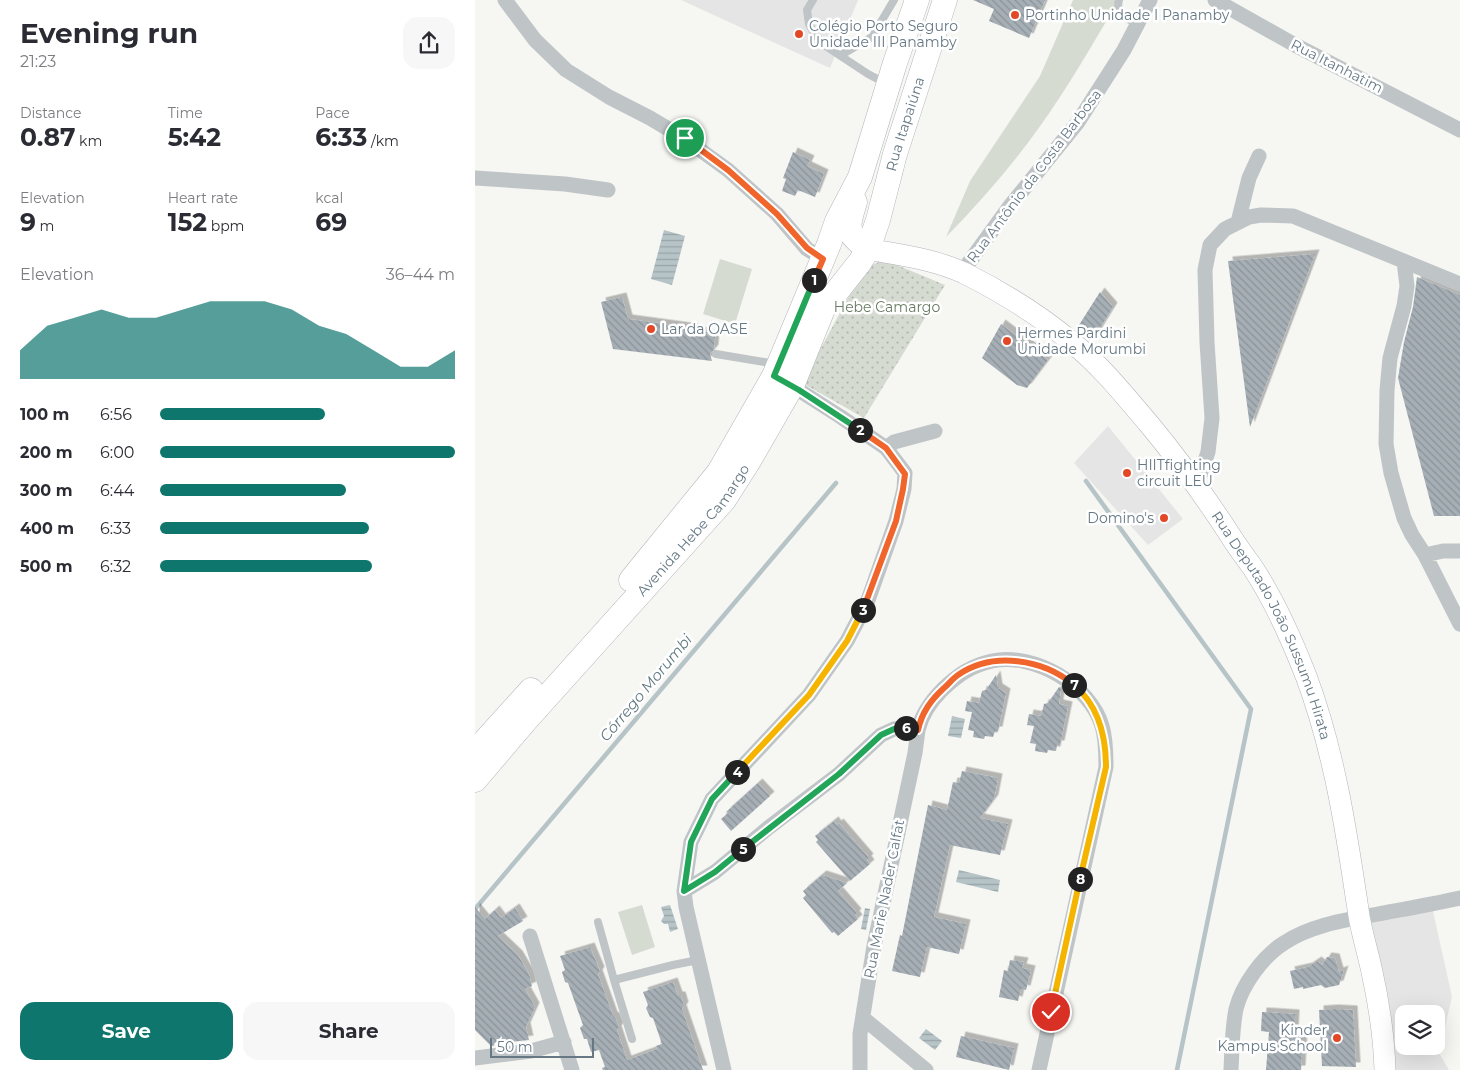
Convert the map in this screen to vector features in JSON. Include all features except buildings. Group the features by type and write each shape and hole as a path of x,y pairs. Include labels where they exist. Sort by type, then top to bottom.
{"main road":[{"name":"Rua Itapaiúna","path":"868,249 878,220 895,154 945,0"},
{"name":"Rua Itapaiúna","path":"826,252 837,221 860,177 914,9"},
{"path":"914,9 912,33 921,45 928,48"},
{"path":"860,177 849,228 853,238 868,249"},
{"name":"Rua Deputado João Sussumu Hirata","path":"878,220 880,229 886,237 921,259"},
{"name":"Avenida Hebe Camargo","path":"475,752 639,572 713,480 823,309 868,249"},
{"name":"Rua Deputado João Sussumu Hirata","path":"868,249 921,259 961,272 987,285 1032,313 1073,343 1103,370 1197,485 1258,578 1272,602 1306,676 1323,729 1337,785 1356,886 1359,918 1372,972 1382,1029 1385,1070"},
{"name":"Avenida Hebe Camargo","path":"475,780 527,719 725,500 750,460 826,252"}],"street":[{"path":"505,0 535,40 566,70 609,97 685,138 721,165 777,214 807,248 826,252"},
{"name":"Rua Antônio da Costa Barbosa","path":"961,272 1010,206 1078,122 1124,50 1150,0"},
{"name":"Rua Itanhatim","path":"1215,0 1295,45 1460,130"},
{"path":"1237,222 1249,178 1259,156"},
{"path":"475,178 565,184 608,190"},
{"path":"1197,485 1208,452 1211,418 1205,270 1210,244 1218,234 1249,217 1261,215 1293,216 1460,284"},
{"path":"1404,261 1407,286 1405,306 1390,358 1387,390 1386,444 1391,474 1404,518 1460,624"},
{"path":"724,1070 685,907 684,891 691,842 712,799 809,695 847,641 867,603 896,521 905,474 886,448 782,375"},
{"path":"886,448 894,442 935,431"},
{"path":"1425,556 1443,551 1460,551"},
{"name":"Rua Marie Nader Calfat","path":"860,1070 863,1018 874,946 915,754 918,730 926,709 932,700 957,675 971,668 1003,660 1032,664 1049,670 1067,679 1079,689 1091,703 1102,725 1106,754 1106,767 1039,1070"},
{"path":"684,891 715,872 768,828 839,774 881,735 894,729 918,730"},
{"path":"1231,1070 1237,1008 1255,969 1283,943 1305,932 1359,918 1460,898"},
{"path":"530,936 572,1070"},
{"path":"863,1018 926,1070"},
{"path":"475,1058 538,1049 564,1042"}],"lane":[{"path":"813,0 807,10 809,24 824,46 889,85"},
{"path":"841,55 872,37 894,0"},
{"path":"1119,0 1117,6 1119,12 1123,17 1137,24"},
{"path":"716,354 782,375"},
{"path":"598,922 632,1040"},
{"path":"614,980 698,960"}],"shaded area":[{"name":"Colégio Porto Seguro Unidade III Panamby","path":"681,0 858,0 830,68"},
{"path":"664,230 685,236 672,285 651,279"},
{"path":"1108,426 1183,519 1148,545 1074,463"},
{"path":"952,716 965,719 961,738 948,736"},
{"path":"959,870 1000,880 998,892 956,882"},
{"path":"670,905 678,929 670,932 668,924 664,924 661,921 664,916 661,907"},
{"path":"1432,907 1452,997 1445,1027 1445,1005 1395,1005 1395,1055 1440,1055 1449,1070 1388,1070 1365,917"},
{"path":"865,908 870,909 866,930 861,929"},
{"path":"926,1029 942,1041 935,1050 919,1038"}],"green space":[{"path":"1073,0 1119,0 1070,82 1038,129 971,211 946,237 970,181 1040,76"},
{"path":"720,259 752,269 735,324 703,314"},
{"name":"Hebe Camargo","path":"881,261 892,263 945,285 864,418 802,383 861,274 872,265"},
{"path":"642,905 655,947 632,955 618,912"}],"waterway":[{"path":"1086,481 1251,709 1177,1070"},
{"name":"Córrego Morumbi","path":"475,909 836,483"}],"place":[{"name":"Portinho Unidade I Panamby","path":"1015,15"},
{"name":"Colégio Porto Seguro Unidade III Panamby","path":"799,34"},
{"name":"Lar da OASE","path":"651,329"},
{"name":"Hermes Pardini Unidade Morumbi","path":"1007,341"},
{"name":"HIITfighting circuit LEU","path":"1127,473"},
{"name":"Domino's","path":"1164,518"},
{"name":"Kinder Kampus School","path":"1337,1038"}],"route":[{"path":"685,138 728,170 777,214 807,248 823,259 774,376 841,416 886,448 905,474 896,521 880,568 867,603 847,641 809,695 712,799 691,842 690,860 684,891 715,872 768,828 839,774 881,735 894,729 918,730 926,709 932,700 957,675 971,668 994,661 1003,660 1032,664 1067,679 1091,703 1102,725 1106,754 1106,767 1051,1012"}]}
